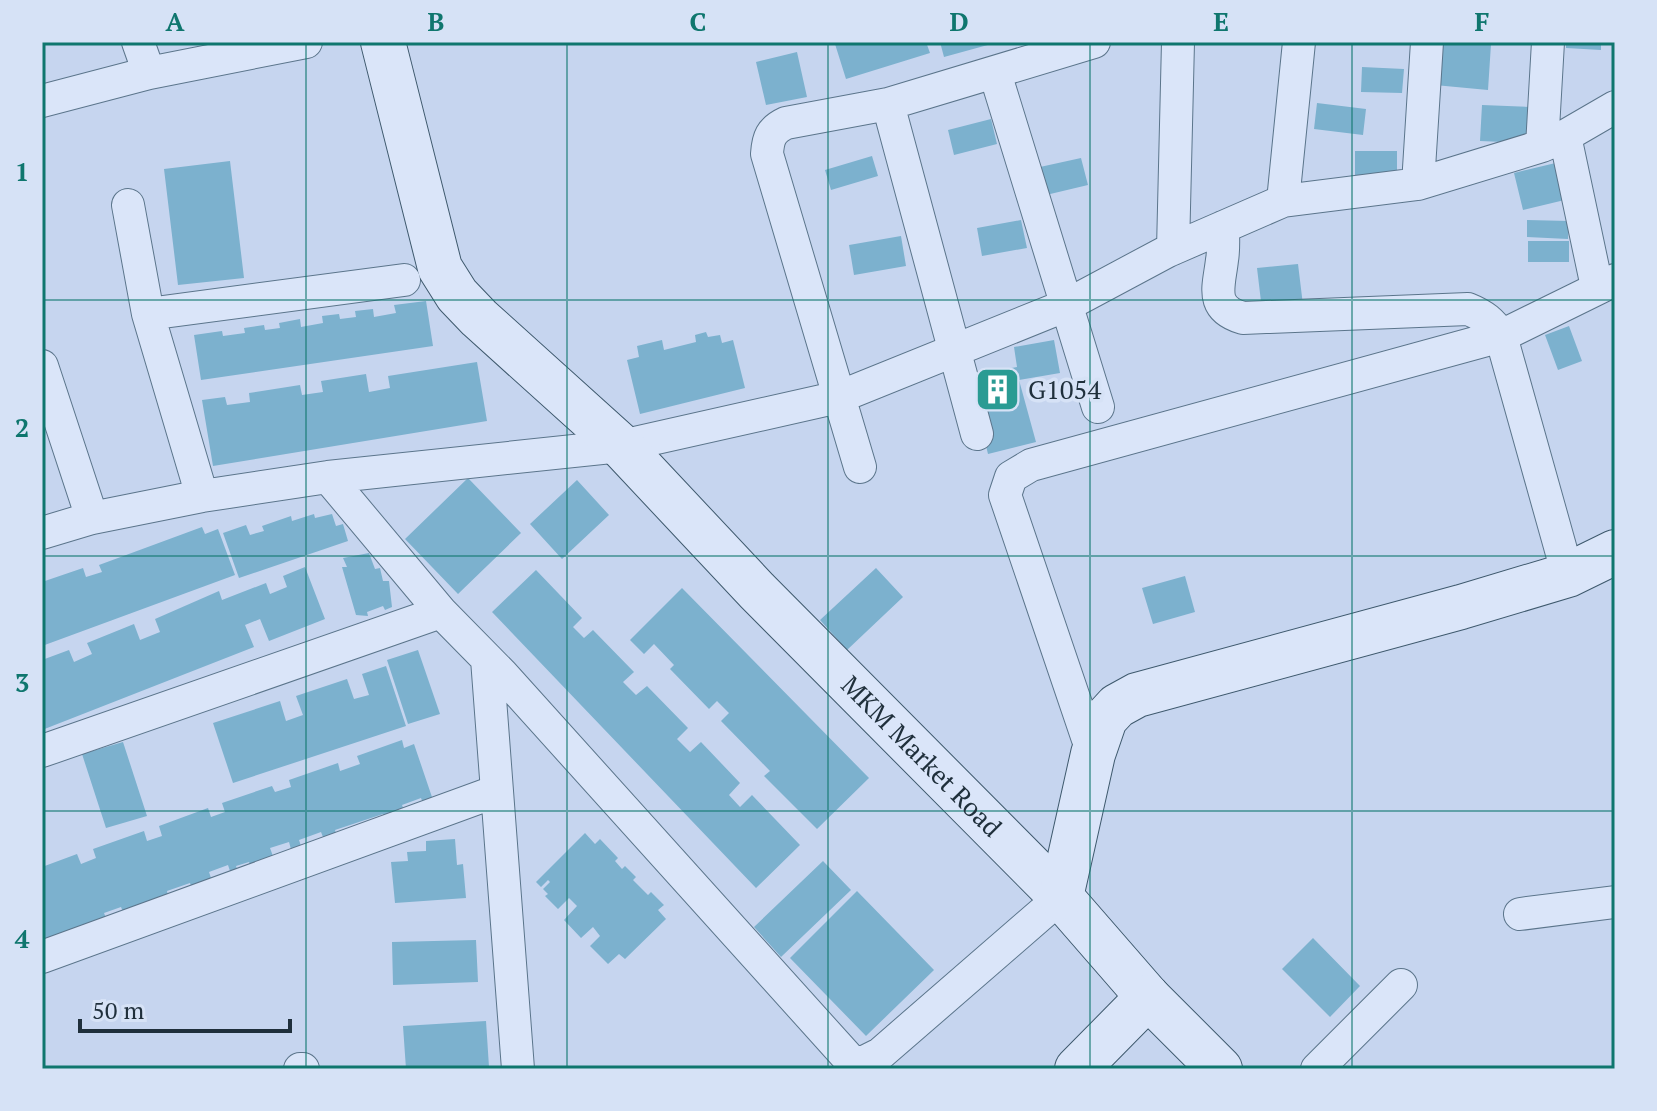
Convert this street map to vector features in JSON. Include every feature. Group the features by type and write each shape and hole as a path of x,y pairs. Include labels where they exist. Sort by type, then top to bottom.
{"street":[{"path":"138,42 149,73"},
{"path":"42,101 149,73 306,42"},
{"name":"MKM Market Road","path":"383,42 440,268 447,283 479,318 621,446 757,591 1061,897 1158,1007 1220,1069"},
{"path":"860,467 767,154 768,140 775,128 786,123 888,104 1094,42"},
{"path":"1173,249 1178,42"},
{"path":"1283,201 1299,42"},
{"path":"1418,184 1427,42"},
{"path":"1093,754 1005,495 1011,477 1031,465 1501,336 1606,283 1554,141 1548,42"},
{"path":"995,73 1098,407"},
{"path":"888,104 977,434"},
{"path":"42,533 92,518 202,496 328,477 621,446 839,397 1067,305 1173,249 1283,201 1418,184 1554,141 1615,107"},
{"path":"128,205 148,314 202,496"},
{"path":"1223,227 1222,260 1217,280 1220,303 1230,314 1243,318 1468,309 1493,323 1501,336 1568,575"},
{"path":"148,314 404,280"},
{"path":"42,366 92,518"},
{"path":"328,477 441,612 850,1060 864,1062 880,1054 1061,897 1093,754 1105,719 1117,706 1137,695 1568,575 1615,552"},
{"path":"42,751 441,612"},
{"path":"487,659 518,1069"},
{"path":"42,957 497,791"},
{"path":"1520,914 1615,902"},
{"path":"1317,1069 1401,985"},
{"path":"1077,1069 1158,1007"},
{"path":"1117,1069 1158,1007"}],"building":[{"path":"926,42 930,53 846,79 835,44"},
{"path":"940,42 994,42 995,43 944,57"},
{"path":"1427,42 1491,44 1488,90 1424,84"},
{"path":"1566,42 1601,42 1601,50 1566,48"},
{"path":"797,52 807,97 766,105 756,62"},
{"path":"1362,67 1404,69 1402,93 1361,92"},
{"path":"1317,103 1366,109 1363,135 1314,129"},
{"path":"1482,105 1530,107 1529,143 1480,141"},
{"path":"991,119 997,144 954,155 948,130"},
{"path":"1355,151 1397,151 1397,178 1355,177"},
{"path":"872,156 878,176 831,190 825,170"},
{"path":"1081,158 1088,185 1046,195 1040,167"},
{"path":"230,161 244,278 178,285 164,169"},
{"path":"1564,161 1573,198 1523,210 1514,173"},
{"path":"1021,220 1027,248 982,256 977,228"},
{"path":"1527,220 1569,221 1568,239 1527,237"},
{"path":"901,236 906,266 854,275 849,245"},
{"path":"1528,241 1569,241 1569,262 1528,262"},
{"path":"1298,264 1303,305 1262,310 1257,268"},
{"path":"426,301 433,346 201,380 194,335 222,331 223,336 245,333 244,328 264,325 265,330 280,328 279,323 300,319 301,327 323,323 322,316 339,314 340,319 356,317 355,311 373,309 374,317 396,313 394,305"},
{"path":"1569,326 1582,361 1558,370 1545,335"},
{"path":"706,332 708,337 720,335 722,343 733,340 745,388 640,414 627,360 639,357 637,346 662,340 664,350 696,342 695,335"},
{"path":"1054,340 1060,373 1019,380 1036,442 988,454 969,376 1017,367 1014,347"},
{"path":"477,362 487,421 213,466 202,400 225,397 227,405 250,402 249,393 300,385 302,395 323,392 321,381 366,374 369,392 390,388 388,376"},
{"path":"468,478 521,533 458,594 405,539"},
{"path":"577,480 609,515 562,559 530,524"},
{"path":"314,514 315,518 332,514 336,526 343,524 348,541 239,578 223,533 246,525 250,535 264,531 262,526 291,516 292,521"},
{"path":"202,527 205,534 218,529 235,575 42,646 42,582 83,568 86,577 102,572 99,565"},
{"path":"369,553 375,569 380,568 383,581 389,581 392,607 385,610 383,606 367,612 368,616 356,615 342,567 347,567 343,558"},
{"path":"305,567 325,619 269,641 260,619 245,625 254,647 42,730 42,660 69,650 74,662 92,654 87,643 134,624 140,640 160,632 155,619 219,591 222,600 266,583 270,594 287,587 283,576"},
{"path":"876,568 903,597 847,650 820,620"},
{"path":"536,570 582,618 573,627 584,638 593,630 634,672 623,682 636,695 647,686 688,728 677,739 690,752 701,742 740,783 729,795 740,807 752,795 800,845 756,888 492,612"},
{"path":"1185,576 1195,612 1153,624 1142,588"},
{"path":"682,588 869,778 817,829 764,776 770,771 721,721 729,713 717,701 709,709 670,669 674,665 654,644 644,654 630,640"},
{"path":"418,650 440,714 408,724 387,660"},
{"path":"386,666 406,726 233,783 213,723 280,701 286,721 303,715 296,696 347,679 354,699 369,695 362,674"},
{"path":"402,740 404,748 414,744 434,803 424,806 421,798 402,805 405,813 385,821 383,814 335,830 337,837 325,842 321,832 299,840 302,849 292,853 289,842 270,848 274,859 251,867 249,862 236,866 238,872 231,874 228,865 209,872 212,881 192,888 190,883 167,891 168,896 123,912 121,907 104,913 106,918 42,941 42,867 77,854 81,864 96,858 93,849 144,831 147,841 162,836 159,826 208,808 211,817 225,812 222,803 272,786 275,792 291,787 289,780 338,763 340,771 360,764 357,756"},
{"path":"123,742 147,816 106,828 82,754"},
{"path":"585,833 595,844 600,839 618,858 615,861 622,869 625,866 636,877 633,880 648,895 651,892 664,905 658,910 666,919 625,959 619,954 608,964 590,946 600,936 593,927 581,938 564,920 577,906 569,898 558,909 545,896 548,894 543,889 550,882 548,880 541,887 536,882"},
{"path":"455,839 457,865 463,864 466,898 395,903 391,862 408,861 407,852 426,851 426,841"},
{"path":"823,861 851,890 781,957 754,927"},
{"path":"857,891 934,970 866,1036 790,958"},
{"path":"1313,938 1360,986 1330,1017 1282,969"},
{"path":"476,940 478,982 393,985 392,942"},
{"path":"486,1021 489,1067 406,1069 403,1026"}],"place":[{"name":"G1054","path":"997,390"}]}
